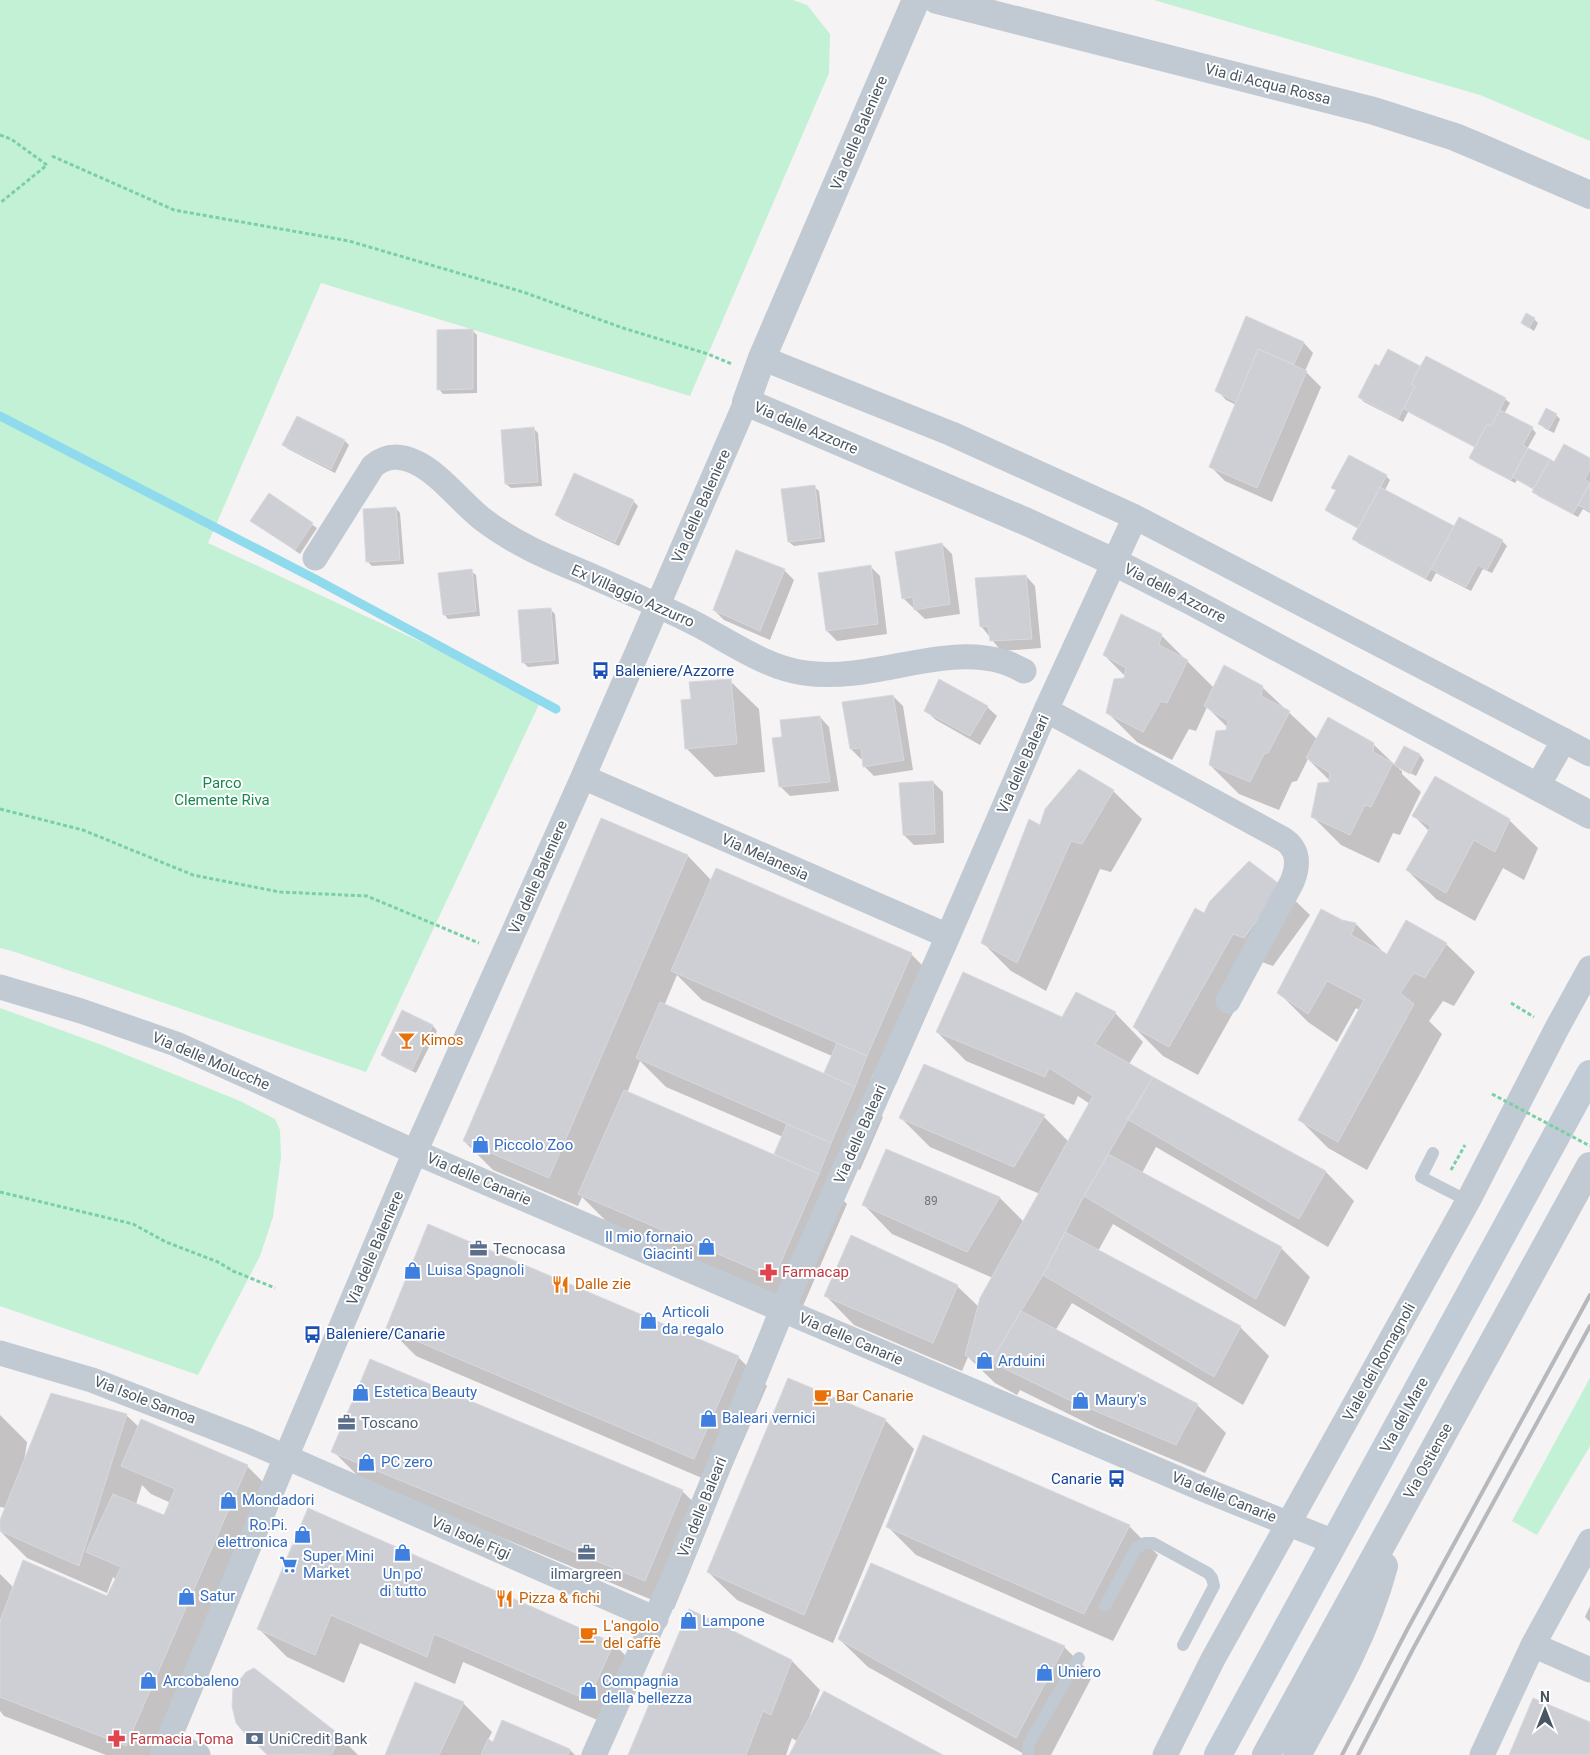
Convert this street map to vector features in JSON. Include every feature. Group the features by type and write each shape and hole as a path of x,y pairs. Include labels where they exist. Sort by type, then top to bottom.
{"main road":[{"name":"Via del Mare","path":"1218,1755 1590,1074"}],"street":[{"name":"Via delle Baleniere","path":"165,1749 286,1457 416,1152 658,605 916,0"},
{"name":"Via di Acqua Rossa","path":"937,0 1374,111 1439,132 1486,150 1590,195"},
{"path":"759,366 952,434 1135,517 1590,754"},
{"name":"Via delle Azzorre","path":"746,402 1027,522 1114,562 1189,600 1590,815"},
{"name":"Ex Villaggio Azzurro","path":"316,558 373,466 389,457 398,457 423,467 472,511 512,540 528,549 658,605 768,662 795,672 821,675 847,674 934,659 968,657 1004,662 1024,671"},
{"name":"Via delle Baleari","path":"594,1755 656,1618 782,1310 1046,710 1135,517"},
{"path":"1046,710 1288,842 1294,850 1298,866 1292,882 1228,1002"},
{"path":"1537,786 1564,740"},
{"name":"Via Melanesia","path":"583,777 948,936"},
{"name":"Viale dei Romagnoli","path":"1164,1755 1213,1659 1468,1200 1590,968"},
{"name":"Via delle Molucche","path":"0,987 81,1010 176,1044 416,1152"},
{"name":"Via delle Canarie","path":"416,1152 1205,1490 1334,1542"},
{"name":"Via Ostiense","path":"1266,1755 1590,1166"},
{"name":"Via Isole Samoa","path":"0,1353 60,1369 106,1385 286,1457"},
{"name":"Via Isole Figi","path":"286,1457 656,1618"},
{"path":"1297,1755 1339,1678 1362,1630 1378,1585 1395,1522"},
{"path":"1482,1755 1533,1645 1590,1541"},
{"path":"1533,1645 1590,1670"},
{"path":"165,1749 198,1755"}],"lane":[{"path":"1433,1153 1421,1178 1468,1200"},
{"path":"1105,1606 1136,1548 1153,1543 1208,1573 1212,1578 1214,1586 1183,1645"},
{"path":"1028,1755 1030,1743 1079,1658"}],"path":[{"path":"0,135 10,139 47,165 0,202"},
{"path":"52,156 174,210 349,241 523,292 623,328 708,354 759,366"},
{"path":"0,809 83,830 193,875 280,892 367,896 504,954"},
{"path":"1492,1094 1590,1146"},
{"path":"1441,1188 1468,1138"},
{"path":"0,1192 132,1224 166,1242 218,1262 233,1271 275,1288"}],"green space":[{"name":"Parco Clemente Riva","path":"0,0 793,0 807,5 830,34 829,73 690,396 321,283 208,543 542,698 366,1072 0,948"},
{"path":"1154,0 1590,0 1590,141 1480,95"},
{"path":"0,1008 102,1045 240,1101 275,1119 280,1130 281,1157 273,1217 260,1256 198,1375 0,1306"},
{"path":"1590,1378 1590,1446 1537,1535 1512,1521"}],"building":[{"path":"1526,313 1535,318 1529,328 1521,323"},
{"path":"1246,316 1304,342 1294,364 1258,349 1236,402 1215,391"},
{"path":"473,329 473,389 437,390 437,330"},
{"path":"1258,349 1307,371 1257,488 1209,467"},
{"path":"1388,349 1420,366 1411,384 1415,386 1398,419 1358,397 1375,364 1379,366"},
{"path":"1426,356 1506,398 1491,426 1487,424 1475,447 1404,409 1415,386 1411,384"},
{"path":"1546,408 1557,414 1549,429 1538,424"},
{"path":"1500,410 1533,427 1523,445 1528,448 1511,480 1469,458 1487,424 1491,426"},
{"path":"297,416 345,440 331,469 282,445"},
{"path":"534,427 538,482 505,484 501,430"},
{"path":"1564,444 1590,458 1590,470 1585,479 1590,483 1573,514 1532,492 1550,459 1554,462"},
{"path":"1528,448 1550,459 1534,488 1512,477"},
{"path":"1349,455 1387,475 1358,528 1325,510 1336,490 1331,488"},
{"path":"574,473 634,500 615,542 555,515"},
{"path":"1590,483 1590,511 1578,505"},
{"path":"815,485 821,538 788,542 781,489"},
{"path":"1380,487 1454,526 1426,578 1352,539"},
{"path":"269,493 313,523 295,550 250,521"},
{"path":"396,507 400,560 366,562 363,509"},
{"path":"1459,517 1503,540 1487,570 1478,565 1466,587 1431,569"},
{"path":"942,543 950,604 914,610 913,597 902,599 895,552"},
{"path":"736,550 785,569 760,631 713,610"},
{"path":"871,565 878,624 826,631 818,573"},
{"path":"472,569 476,611 443,615 438,573"},
{"path":"1026,575 1032,639 990,641 988,626 980,627 975,578"},
{"path":"551,608 555,660 522,663 518,610"},
{"path":"1121,614 1162,634 1159,645 1188,660 1167,703 1161,701 1143,732 1106,713 1114,679 1124,678 1126,668 1103,655"},
{"path":"1224,665 1263,686 1261,696 1290,711 1268,753 1264,754 1250,782 1209,765 1216,731 1226,730 1228,721 1204,706"},
{"path":"731,679 737,744 685,749 681,700 691,699 689,682"},
{"path":"939,679 988,706 970,736 924,711"},
{"path":"893,695 904,760 863,767 861,748 850,749 842,702"},
{"path":"820,716 830,782 779,787 772,738 782,737 780,720"},
{"path":"1328,717 1374,743 1373,752 1393,763 1371,807 1365,805 1350,835 1311,817 1318,783 1329,782 1330,773 1306,758"},
{"path":"1404,746 1420,754 1410,774 1394,765"},
{"path":"1079,769 1114,790 1082,844 1071,841 1017,963 981,943 1029,819 1040,825 1045,809"},
{"path":"1435,776 1510,819 1495,852 1474,840 1446,893 1406,870 1431,826 1412,816"},
{"path":"933,781 935,834 903,835 899,783"},
{"path":"601,818 688,855 549,1178 463,1141"},
{"path":"1249,861 1282,886 1244,938 1233,934 1169,1047 1133,1027 1195,908 1204,913 1210,901"},
{"path":"716,868 912,953 867,1056 671,971"},
{"path":"1321,909 1342,920 1356,923 1351,935 1387,954 1406,920 1447,943 1425,978 1414,973 1400,993 1414,1004 1338,1142 1298,1120 1364,1000 1327,981 1308,1014 1277,993"},
{"path":"963,972 1062,1017 1076,992 1116,1012 1095,1044 1153,1077 1084,1196 1043,1275 987,1367 965,1355 980,1298 1093,1096 1049,1068 1045,1077 936,1032"},
{"path":"660,1002 855,1087 831,1143 636,1058"},
{"name":"Kimos","path":"402,1010 433,1025 412,1070 381,1055"},
{"path":"837,1043 867,1056 855,1087 824,1073"},
{"path":"924,1064 1045,1115 1014,1167 899,1118"},
{"path":"1153,1077 1326,1171 1299,1219 1127,1119"},
{"path":"624,1090 819,1174 774,1278 578,1194"},
{"path":"787,1124 831,1143 819,1174 774,1154"},
{"path":"886,1149 1000,1197 967,1252 862,1205"},
{"path":"1108,1154 1282,1247 1256,1299 1084,1196"},
{"path":"428,1224 739,1356 694,1459 386,1328"},
{"path":"1065,1232 1241,1326 1214,1377 1043,1275"},
{"path":"851,1235 958,1285 933,1343 824,1296"},
{"path":"1021,1311 1198,1404 1176,1445 1067,1399 991,1362"},
{"path":"370,1359 683,1490 645,1581 331,1452"},
{"path":"788,1378 886,1419 804,1615 707,1572"},
{"path":"51,1393 127,1414 79,1566 0,1531 0,1520"},
{"path":"141,1419 248,1465 126,1746 0,1697 0,1621 23,1560 107,1596 121,1567 86,1552 113,1494 164,1515 175,1489 121,1466"},
{"path":"923,1435 1130,1525 1084,1614 886,1527"},
{"path":"308,1508 614,1643 588,1700 434,1634 427,1657 331,1615 315,1655 257,1629"},
{"path":"871,1563 1065,1646 1016,1738 838,1639"},
{"path":"689,1609 792,1660 771,1715 763,1711 746,1755 628,1755"},
{"path":"254,1668 340,1735 332,1754 268,1755 246,1735 236,1723 232,1706 233,1688 246,1672"},
{"path":"415,1682 464,1702 439,1755 385,1755"},
{"path":"824,1691 943,1755 789,1755"},
{"path":"1533,1698 1590,1722 1590,1755 1509,1755"},
{"path":"502,1720 570,1749 568,1755 481,1755 488,1739 493,1742"}],"waterway":[{"path":"0,416 317,580 556,709"}],"railway":[{"path":"1342,1755 1408,1628 1590,1295"},
{"path":"1358,1755 1413,1649 1590,1326"}],"place":[{"name":"Baleniere/Azzorre","path":"601,671"},
{"name":"Kimos","path":"407,1040"},
{"name":"Piccolo Zoo","path":"480,1145"},
{"name":"Il mio fornaio Giacinti","path":"707,1246"},
{"name":"Tecnocasa","path":"479,1249"},
{"name":"Luisa Spagnoli","path":"413,1270"},
{"name":"Farmacap","path":"768,1272"},
{"name":"Dalle zie","path":"561,1284"},
{"name":"Articoli da regalo","path":"648,1321"},
{"name":"Baleniere/Canarie","path":"312,1334"},
{"name":"Arduini","path":"984,1361"},
{"name":"Estetica Beauty","path":"360,1392"},
{"name":"Bar Canarie","path":"822,1396"},
{"name":"Maury's","path":"1081,1400"},
{"name":"Baleari vernici","path":"708,1418"},
{"name":"Toscano","path":"347,1423"},
{"name":"PC zero","path":"367,1462"},
{"name":"Canarie","path":"1116,1479"},
{"name":"Mondadori","path":"228,1500"},
{"name":"Ro.Pi. elettronica","path":"302,1534"},
{"name":"Un po' di tutto","path":"403,1553"},
{"name":"ilmargreen","path":"586,1553"},
{"name":"Super Mini Market","path":"289,1565"},
{"name":"Satur","path":"186,1596"},
{"name":"Pizza & fichi","path":"505,1598"},
{"name":"Lampone","path":"688,1621"},
{"name":"L'angolo del caffè","path":"589,1635"},
{"name":"Uniero","path":"1044,1672"},
{"name":"Arcobaleno","path":"149,1681"},
{"name":"Compagnia della bellezza","path":"588,1690"},
{"name":"Farmacia Toma","path":"116,1739"},
{"name":"UniCredit Bank","path":"255,1739"}]}
